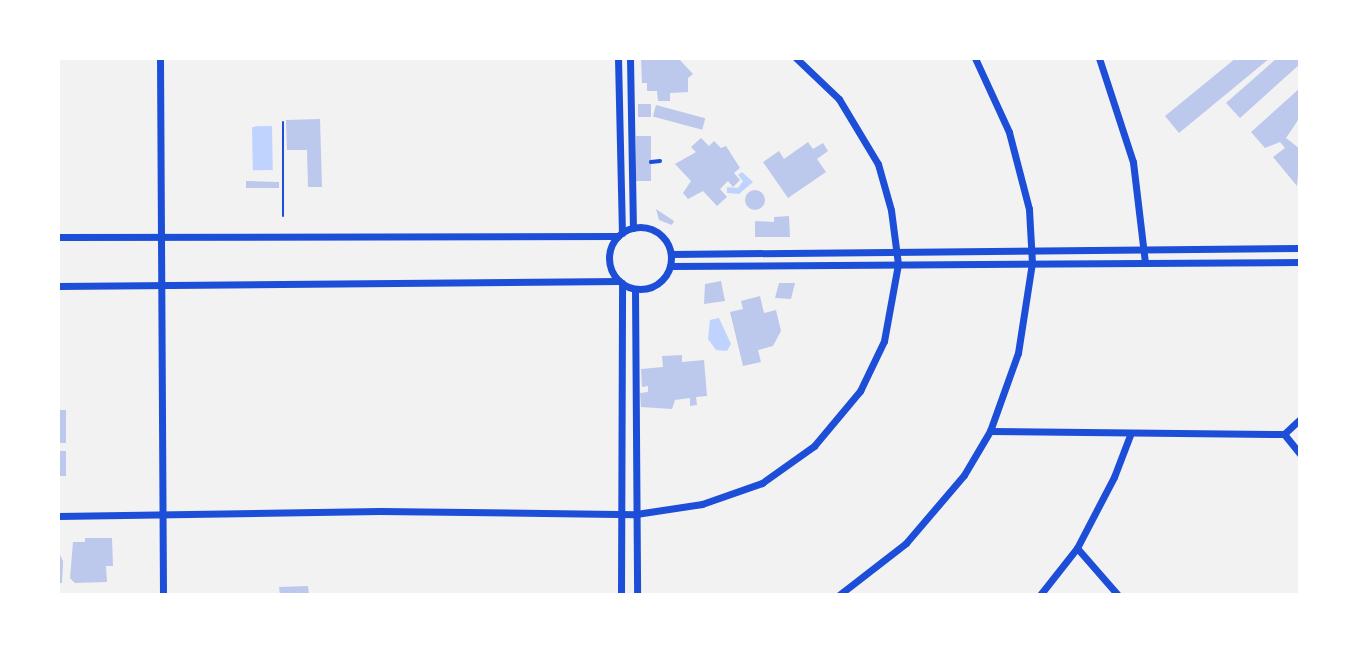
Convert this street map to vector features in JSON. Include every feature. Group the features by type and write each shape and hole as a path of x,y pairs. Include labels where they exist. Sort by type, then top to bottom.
{"street":[{"path":"160,58 163,595"},
{"path":"618,58 620,234 609,255 620,282 621,595"},
{"path":"629,58 633,228"},
{"path":"58,516 636,514 722,499 762,482 814,446 846,410 870,373 884,341 898,264 878,164 839,99 796,58"},
{"path":"839,595 906,543 933,515 990,431 1017,353 1032,250 1019,163 1001,111 975,58"},
{"path":"1099,58 1125,131 1145,262"},
{"path":"58,237 620,234 633,228 659,233 671,254 670,266 657,284 635,289 620,282 58,286"},
{"path":"671,254 1300,248"},
{"path":"670,266 1300,262"},
{"path":"635,289 637,595"},
{"path":"990,431 1130,435 1284,433 1300,419"},
{"path":"1284,433 1300,454"},
{"path":"1040,595 1077,548 1130,435"},
{"path":"1077,548 1118,595"}],"lane":[{"path":"651,162 660,161"}],"path":[{"path":"283,122 283,216"}],"water":[{"path":"252,126 272,126 273,170 253,170"},
{"path":"742,172 753,182 739,194 727,193 727,187 738,188 743,181 738,175"},
{"path":"719,318 731,344 727,351 716,350 708,339 710,320"}],"building":[{"path":"641,58 678,58 693,74 688,78 688,92 670,93 670,101 658,101 657,91 647,91 647,83 642,83"},
{"path":"1236,58 1270,58 1179,133 1165,116"},
{"path":"1277,58 1297,58 1300,64 1240,118 1226,103"},
{"path":"1300,88 1300,117 1286,138 1300,149 1297,186 1273,157 1285,148 1280,142 1265,148 1251,132"},
{"path":"638,104 651,104 651,117 638,117"},
{"path":"656,105 705,118 702,130 653,117"},
{"path":"320,119 322,187 308,187 307,150 287,150 286,120"},
{"path":"636,136 651,136 651,181 636,181"},
{"path":"701,138 709,146 714,141 721,148 726,146 740,168 734,173 740,180 733,187 728,181 720,189 727,197 717,206 703,191 688,199 683,193 691,181 675,164 696,152 691,147"},
{"path":"808,142 813,149 823,143 828,151 817,159 826,172 788,198 763,162 779,151 784,159"},
{"path":"246,181 279,182 279,188 246,188"},
{"path":"755,190 762,193 765,200 762,207 755,210 748,207 745,200 748,193"},
{"path":"656,209 674,221 672,225 659,220"},
{"path":"789,216 790,237 755,237 755,221 774,222 774,217"},
{"path":"721,281 725,301 704,304 705,284"},
{"path":"779,283 795,283 791,299 775,298"},
{"path":"760,296 764,313 776,310 781,331 773,346 758,350 761,362 743,366 730,312 743,309 741,301"},
{"path":"682,355 682,362 704,360 707,396 696,397 697,405 690,406 690,398 675,400 672,409 641,407 640,393 648,392 648,386 642,387 641,369 663,367 662,356"},
{"path":"58,410 66,410 66,443 58,443"},
{"path":"58,451 66,451 66,476 58,476"},
{"path":"85,538 112,538 113,566 106,566 107,582 75,583 70,578 73,542 85,542"},
{"path":"58,551 63,561 62,583 58,583"},
{"path":"308,586 309,595 280,595 279,587"}]}
